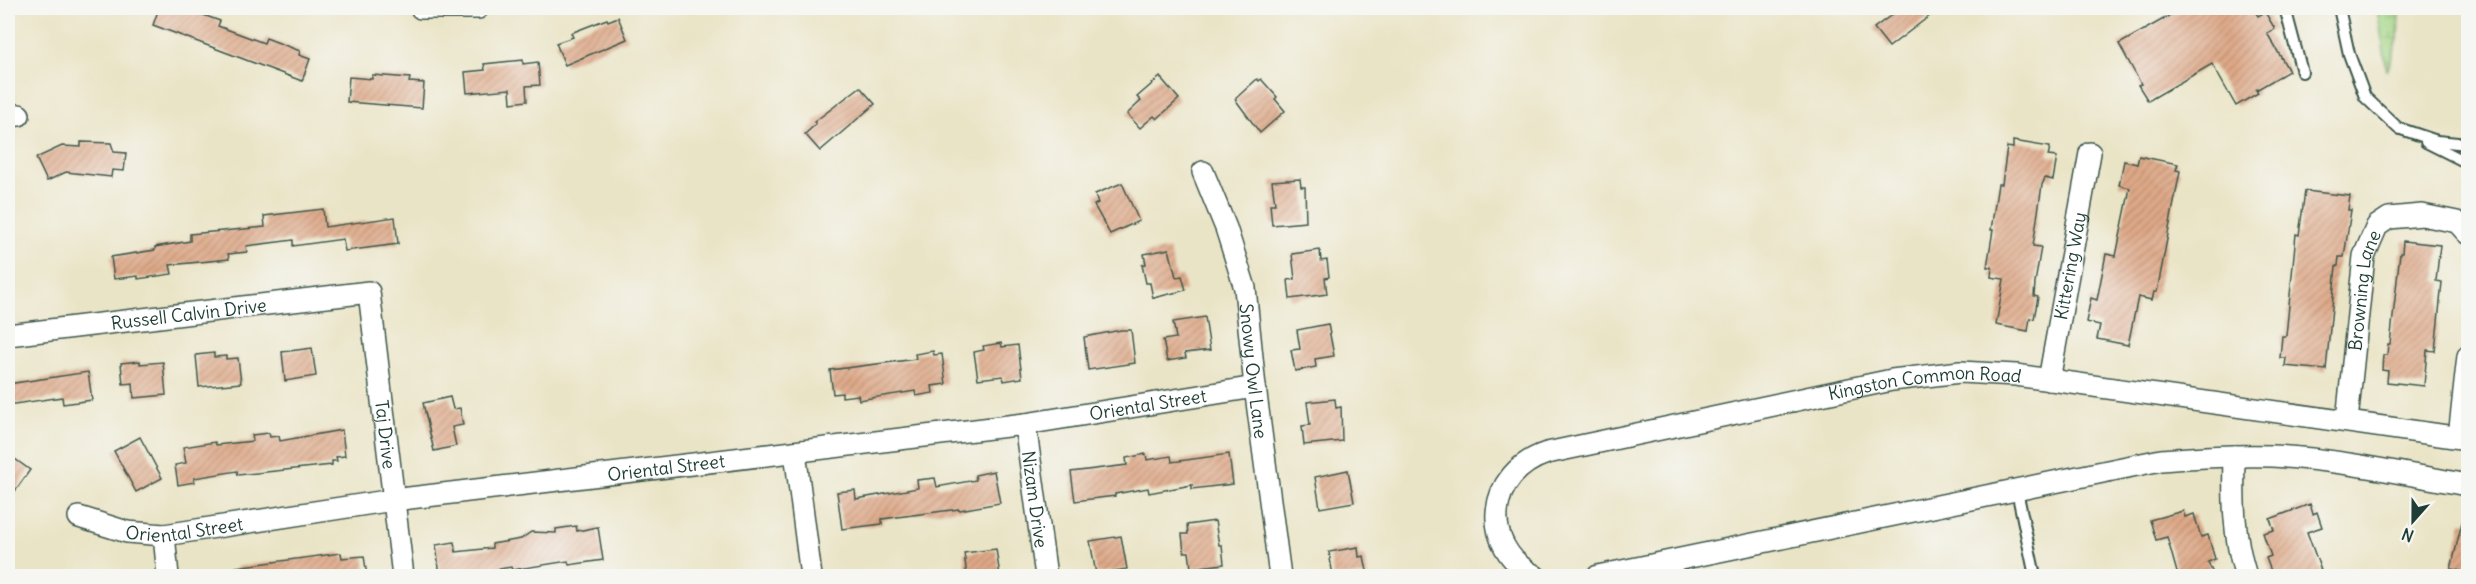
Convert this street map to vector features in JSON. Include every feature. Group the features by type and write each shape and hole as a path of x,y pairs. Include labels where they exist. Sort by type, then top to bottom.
{"street":[{"path":"422,8 478,8"},
{"name":"Kittering Way","path":"2049,380 2090,153"},
{"name":"Snowy Owl Lane","path":"1203,172 1226,228 1245,288 1255,387 1280,576"},
{"name":"Browning Lane","path":"2348,421 2364,256 2377,226 2390,218 2422,215 2457,222 2469,234"},
{"name":"Russell Calvin Drive","path":"8,335 369,292"},
{"name":"Taj Drive","path":"369,292 403,576"},
{"path":"2464,438 2469,356"},
{"name":"Kingston Common Road","path":"1535,576 1519,566 1506,550 1498,531 1497,511 1502,491 1512,474 1537,456 1844,389 1929,374 1988,373 2049,380 2464,438"},
{"name":"Oriental Street","path":"79,517 127,532 164,534 393,500 1025,424 1255,387"},
{"name":"Nizam Drive","path":"1025,424 1046,576"},
{"path":"795,452 811,576"},
{"path":"2234,456 2234,515 2238,545 2246,576"},
{"path":"1598,576 2161,460 2234,456 2311,460 2469,485"},
{"path":"164,534 168,576"}],"lane":[{"path":"2285,8 2302,72"},
{"path":"2339,8 2349,54 2365,97 2398,128 2469,163"},
{"path":"2398,128 2437,141 2469,144"},
{"path":"2017,491 2035,576"}],"green space":[{"path":"2377,8 2399,8 2398,39 2387,71"}],"building":[{"path":"159,8 184,8 220,21 218,26 264,43 266,38 300,51 299,55 310,59 302,81 153,25"},
{"path":"1901,8 1940,8 1889,47 1874,28"},
{"path":"2183,8 2253,8 2258,16 2265,12 2275,29 2267,33 2289,71 2256,90 2258,93 2236,106 2212,64 2148,101 2119,44"},
{"path":"618,17 627,39 565,65 556,43 573,37 571,33"},
{"path":"523,60 523,64 538,62 540,85 526,86 527,101 511,103 510,89 467,93 465,72 485,70 484,64"},
{"path":"372,75 410,78 409,82 424,83 422,108 347,102 349,77 372,79"},
{"path":"1160,77 1179,99 1157,119 1154,116 1140,128 1127,114 1141,101 1137,97"},
{"path":"1257,79 1259,81 1261,79 1277,97 1275,99 1285,111 1260,133 1235,99"},
{"path":"860,87 875,104 820,151 805,134 816,124 814,122"},
{"path":"2013,141 2050,147 2048,156 2057,157 2053,180 2045,178 2042,185 2033,246 2041,247 2034,296 2038,297 2034,319 2030,318 2028,331 1996,325 2004,279 1991,277 1992,267 1987,267 1998,184 2002,184 2007,147 2013,148"},
{"path":"81,142 111,143 114,152 126,153 124,171 112,170 111,177 66,172 47,181 36,158 62,146 81,147"},
{"path":"2139,156 2178,164 2176,170 2180,171 2157,292 2154,292 2152,300 2138,297 2128,345 2097,339 2100,325 2086,322 2091,298 2097,300 2106,254 2116,256 2130,188 2119,185 2124,161 2137,164"},
{"path":"1300,179 1301,187 1305,187 1306,222 1272,225 1270,204 1275,204 1272,181"},
{"path":"1122,183 1139,221 1110,234 1094,205 1098,203 1095,194"},
{"path":"2305,191 2350,196 2348,210 2351,210 2344,257 2339,257 2338,266 2336,266 2326,370 2285,366 2286,358 2280,358 2282,336 2286,336 2296,234 2299,235"},
{"path":"323,209 325,227 395,217 398,244 345,251 343,239 293,246 293,240 246,246 247,252 228,254 229,259 170,265 172,274 138,279 138,276 114,279 111,257 155,250 155,247 190,241 190,234 265,227 264,216"},
{"path":"2403,241 2440,245 2436,281 2442,282 2435,351 2427,350 2424,386 2387,382 2388,371 2382,370 2383,355 2387,355 2388,344 2390,344"},
{"path":"1169,249 1176,277 1182,276 1186,290 1153,298 1150,283 1146,283 1142,265 1146,264 1144,254"},
{"path":"1320,250 1321,261 1327,260 1329,277 1325,278 1327,294 1290,299 1288,280 1295,279 1292,254"},
{"path":"1205,317 1210,350 1185,353 1186,358 1167,361 1163,340 1176,338 1173,322"},
{"path":"1328,324 1334,356 1315,359 1316,367 1295,371 1291,350 1300,349 1297,330"},
{"path":"1131,330 1135,363 1088,370 1084,337"},
{"path":"1001,343 1002,347 1018,345 1022,378 1004,381 1003,376 978,379 974,352 984,350 983,346"},
{"path":"312,348 316,376 285,381 282,352"},
{"path":"933,351 934,355 942,354 946,384 932,386 933,393 916,396 915,391 859,400 858,395 842,397 842,393 833,394 830,370 916,359 915,354"},
{"path":"214,353 214,357 238,358 241,383 199,387 196,355"},
{"path":"140,361 140,364 163,362 166,395 134,398 133,383 123,384 121,363"},
{"path":"88,372 92,400 63,404 62,397 8,405 8,384"},
{"path":"450,397 453,409 460,408 463,425 452,427 456,446 434,451 423,403"},
{"path":"1335,399 1336,408 1341,407 1342,441 1304,445 1302,426 1310,425 1307,402"},
{"path":"342,430 345,456 336,457 337,461 332,461 332,465 238,475 237,471 194,478 195,482 178,485 175,465 186,463 183,447 215,442 216,445 253,441 252,435 269,433 270,437 279,436 280,441"},
{"path":"140,437 162,478 136,492 114,451"},
{"path":"8,454 30,470 8,501"},
{"path":"1146,454 1147,460 1171,456 1172,462 1229,454 1233,484 1192,489 1192,485 1149,493 1148,488 1115,494 1115,496 1075,501 1071,472 1127,465 1126,458"},
{"path":"1348,470 1354,502 1320,508 1315,477"},
{"path":"994,471 1000,503 882,519 882,524 842,529 837,492 855,490 856,499 918,488 917,480 935,478 937,487 976,480 975,475"},
{"path":"2310,504 2313,514 2317,512 2322,527 2307,532 2323,576 2273,576 2266,558 2271,556 2263,533 2274,530 2270,519"},
{"path":"2183,511 2185,517 2194,514 2201,537 2208,535 2215,559 2208,562 2214,576 2178,576 2167,537 2156,540 2150,520"},
{"path":"1215,521 1219,545 1222,545 1224,564 1191,568 1189,552 1184,552 1182,534 1188,534 1187,525"},
{"path":"2462,522 2469,523 2469,573 2451,569"},
{"path":"576,526 577,531 598,527 603,560 569,565 568,561 512,570 511,567 482,572 482,576 440,576 436,545 454,542 456,552 492,548 492,544 521,539 531,532 556,533 556,529"},
{"path":"1121,536 1127,569 1096,574 1090,541"},
{"path":"1358,547 1359,557 1364,556 1368,576 1333,576 1329,552"},
{"path":"996,549 1000,576 967,576 964,553"},
{"path":"341,553 342,558 364,556 367,576 236,576 236,567"}]}
